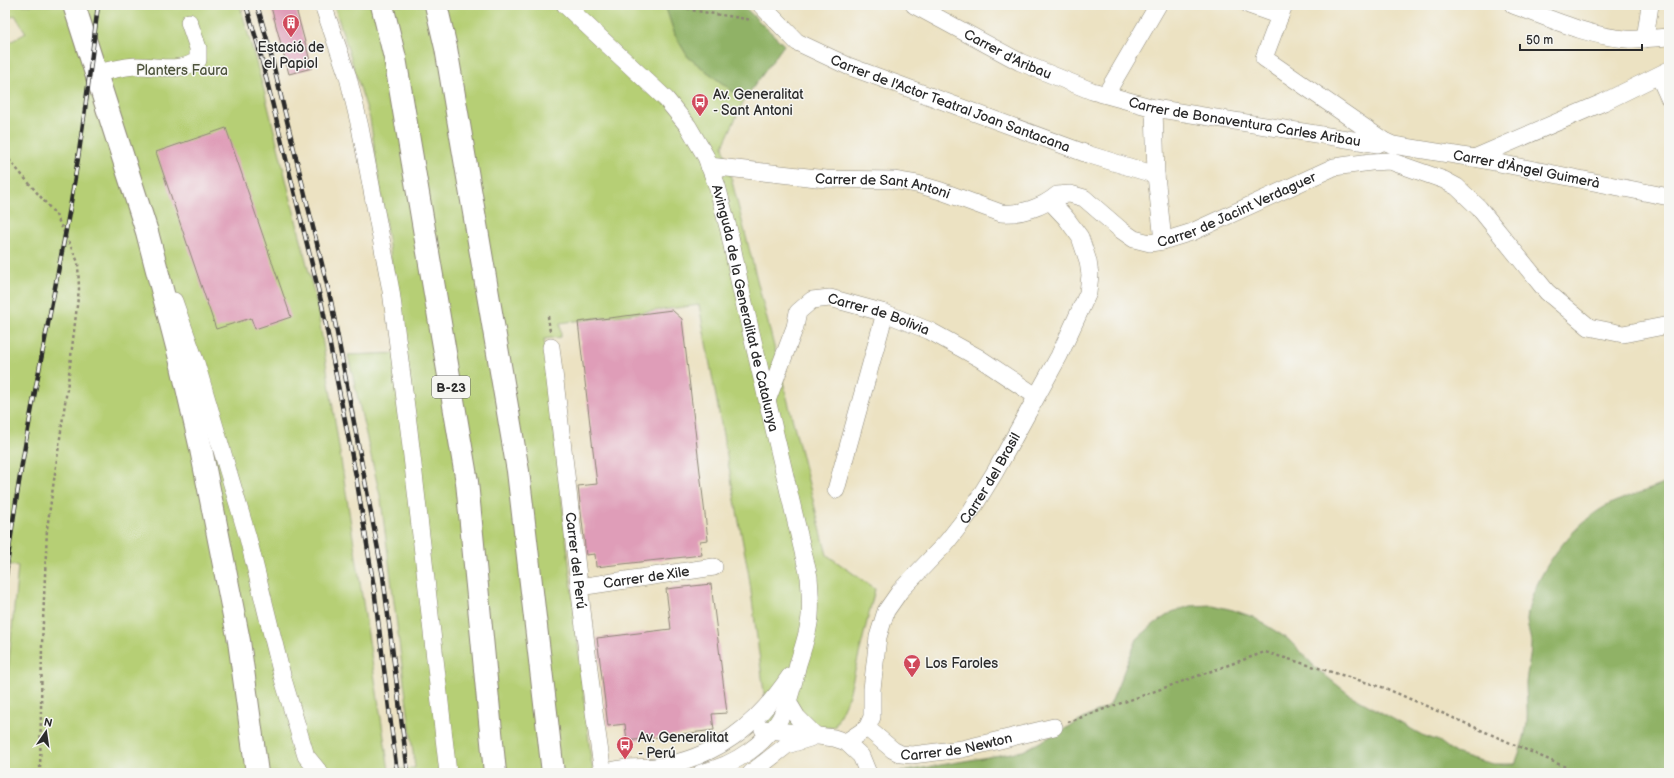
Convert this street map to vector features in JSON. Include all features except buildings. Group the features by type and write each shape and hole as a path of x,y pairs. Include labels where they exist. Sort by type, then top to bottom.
{"main road":[{"path":"74,5 147,232 172,325 201,449 238,642 257,773"},
{"name":"B-23","path":"382,5 395,58 467,482 495,773"},
{"path":"436,5 447,56 518,471 553,773"}],"street":[{"path":"323,5 348,77 360,127 391,291 408,422 448,773"},
{"name":"Avinguda de la Generalitat de Catalunya","path":"565,5 652,85 679,113 700,146 709,166 717,186 729,231 741,290 810,577 811,600 809,623 788,702 780,720 754,747 730,763 701,773"},
{"name":"Carrer de l'Actor Teatral Joan Santacana","path":"761,5 797,42 848,66 1090,155 1156,175"},
{"name":"Carrer d'Aribau","path":"914,5 1020,62 1106,94"},
{"path":"1106,94 1158,5"},
{"path":"1250,5 1282,11 1264,58 1389,149"},
{"path":"1513,5 1555,12 1586,31 1607,37 1626,39 1669,38"},
{"path":"1645,39 1650,5"},
{"path":"96,73 137,66 172,68 189,67 198,60 198,48 190,22"},
{"path":"1474,158 1604,102 1664,73 1669,98"},
{"name":"Carrer de Bonaventura Carles Aribau","path":"1106,94 1154,108 1378,144 1389,149"},
{"path":"1154,108 1156,175 1163,241"},
{"name":"Carrer d'Àngel Guimerà","path":"1389,149 1474,158 1669,197"},
{"name":"Carrer de Jacint Verdaguer","path":"1050,201 1057,194 1070,194 1084,198 1121,230 1134,239 1150,243 1163,241 1192,232 1334,167 1366,162 1389,149 1457,187 1479,208 1548,292 1589,327 1623,334 1669,325"},
{"name":"Carrer de Sant Antoni","path":"709,166 826,179 893,180 917,184 941,191 1001,213 1008,214 1024,211 1050,201"},
{"name":"Carrer del Brasil","path":"867,728 872,717 872,689 878,637 886,611 900,590 946,543 971,511 995,472 1036,396 1060,356 1088,292 1090,275 1088,261 1080,237 1066,218 1050,201"},
{"path":"147,232 168,284 198,371 248,538 283,679 306,756 320,773"},
{"name":"Carrer de Bolivia","path":"768,398 795,327 798,312 812,300 830,298 885,313 930,332 979,358 1036,396"},
{"path":"836,490 885,313"},
{"name":"Carrer del Perú","path":"551,347 594,712 603,773"},
{"name":"Carrer de Xile","path":"579,587 714,567"},
{"name":"Avinguda de la Generalitat de Catalunya","path":"603,773 626,768 655,767 685,760 707,752 744,730 778,695 798,665"},
{"path":"788,702 797,717 816,736"},
{"name":"Carrer de Newton","path":"867,728 893,750 902,754 912,755 962,749 1054,727"},
{"path":"744,730 760,728 834,738 846,742 861,756 868,773"},
{"path":"846,742 867,728"},
{"path":"750,773 787,745 816,736"},
{"path":"661,773 698,762 706,756 707,752"}],"path":[{"path":"241,5 243,11"},
{"path":"682,5 691,10 781,25"},
{"path":"5,155 56,215 78,262 79,289 72,351 47,529 42,645 40,773"},
{"path":"548,316 549,323"},
{"path":"1054,727 1265,652 1385,688 1579,773"}],"green space":[{"name":"Planters Faura","path":"5,5 240,5 265,94 317,305 389,770 415,768 381,500 348,355 405,353 370,119 334,5 665,5 675,35 688,57 744,100 723,146 827,555 875,589 849,695 835,726 770,739 749,576 699,305 560,323 561,337 544,339 591,760 594,773 5,773 5,703 18,566 5,564 5,45 26,33 15,15 5,20"},
{"path":"665,5 742,5 784,45 744,100 688,57 675,35"},
{"path":"1669,482 1669,773 900,772 1023,751 1110,705 1137,639 1154,624 1172,612 1190,606 1212,605 1253,617 1288,639 1317,669 1350,695 1422,735 1439,741 1455,753 1494,764 1515,764 1524,739 1527,723 1526,683 1531,644 1527,620 1536,586 1545,569 1569,536 1598,511 1619,500"}],"railway":[{"path":"5,584 10,539 24,451 76,174 98,5"},
{"path":"246,5 258,45 322,305 356,476 374,588 397,773"},
{"path":"257,5 268,43 331,301 383,576 408,773"}],"place":[{"name":"Estació de el Papiol","path":"291,38"},
{"name":"Av. Generalitat - Sant Antoni","path":"700,117"},
{"name":"Los Faroles","path":"912,678"},
{"name":"Av. Generalitat - Perú","path":"625,760"}]}
